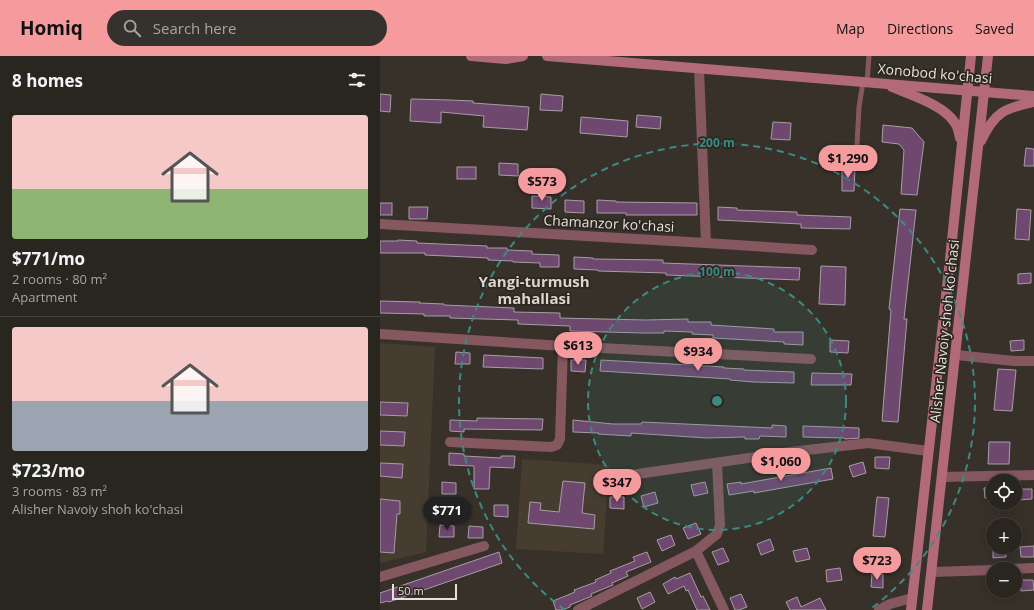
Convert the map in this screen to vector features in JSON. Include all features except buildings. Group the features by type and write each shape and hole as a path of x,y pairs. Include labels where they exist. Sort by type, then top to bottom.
{"main road":[{"path":"471,56 506,59 523,56"},
{"name":"Xonobod ko'chasi","path":"547,56 1034,96"},
{"name":"Alisher Navoiy shoh ko'chasi","path":"911,610 971,56"},
{"name":"Alisher Navoiy shoh ko'chasi","path":"927,610 988,56"},
{"path":"885,83 933,105 948,114 956,124 962,146"},
{"path":"978,149 988,127 999,114 1018,106 1034,102"},
{"path":"918,545 935,547"}],"street":[{"path":"699,69 706,243"},
{"name":"Chamanzor ko'chasi","path":"380,224 812,250"},
{"path":"380,334 563,346 811,359"},
{"path":"450,442 552,447 557,445 560,439 563,346"},
{"path":"956,355 1014,361 1034,361"},
{"path":"617,477 868,443 928,451"},
{"path":"578,610 696,551 717,534 720,525 717,463"},
{"path":"942,477 1034,476"},
{"path":"380,577 484,546"},
{"path":"696,551 724,610"},
{"path":"1022,569 1034,568"},
{"path":"932,572 986,570"},
{"path":"879,610 890,604 912,598"}],"lane":[{"path":"856,164 860,107 869,56"}],"shaded area":[{"path":"380,343 435,347 426,552 380,563"},
{"path":"522,459 609,465 603,554 516,549"}],"district":[{"name":"Yangi-turmush mahallasi","path":"534,290"}]}
